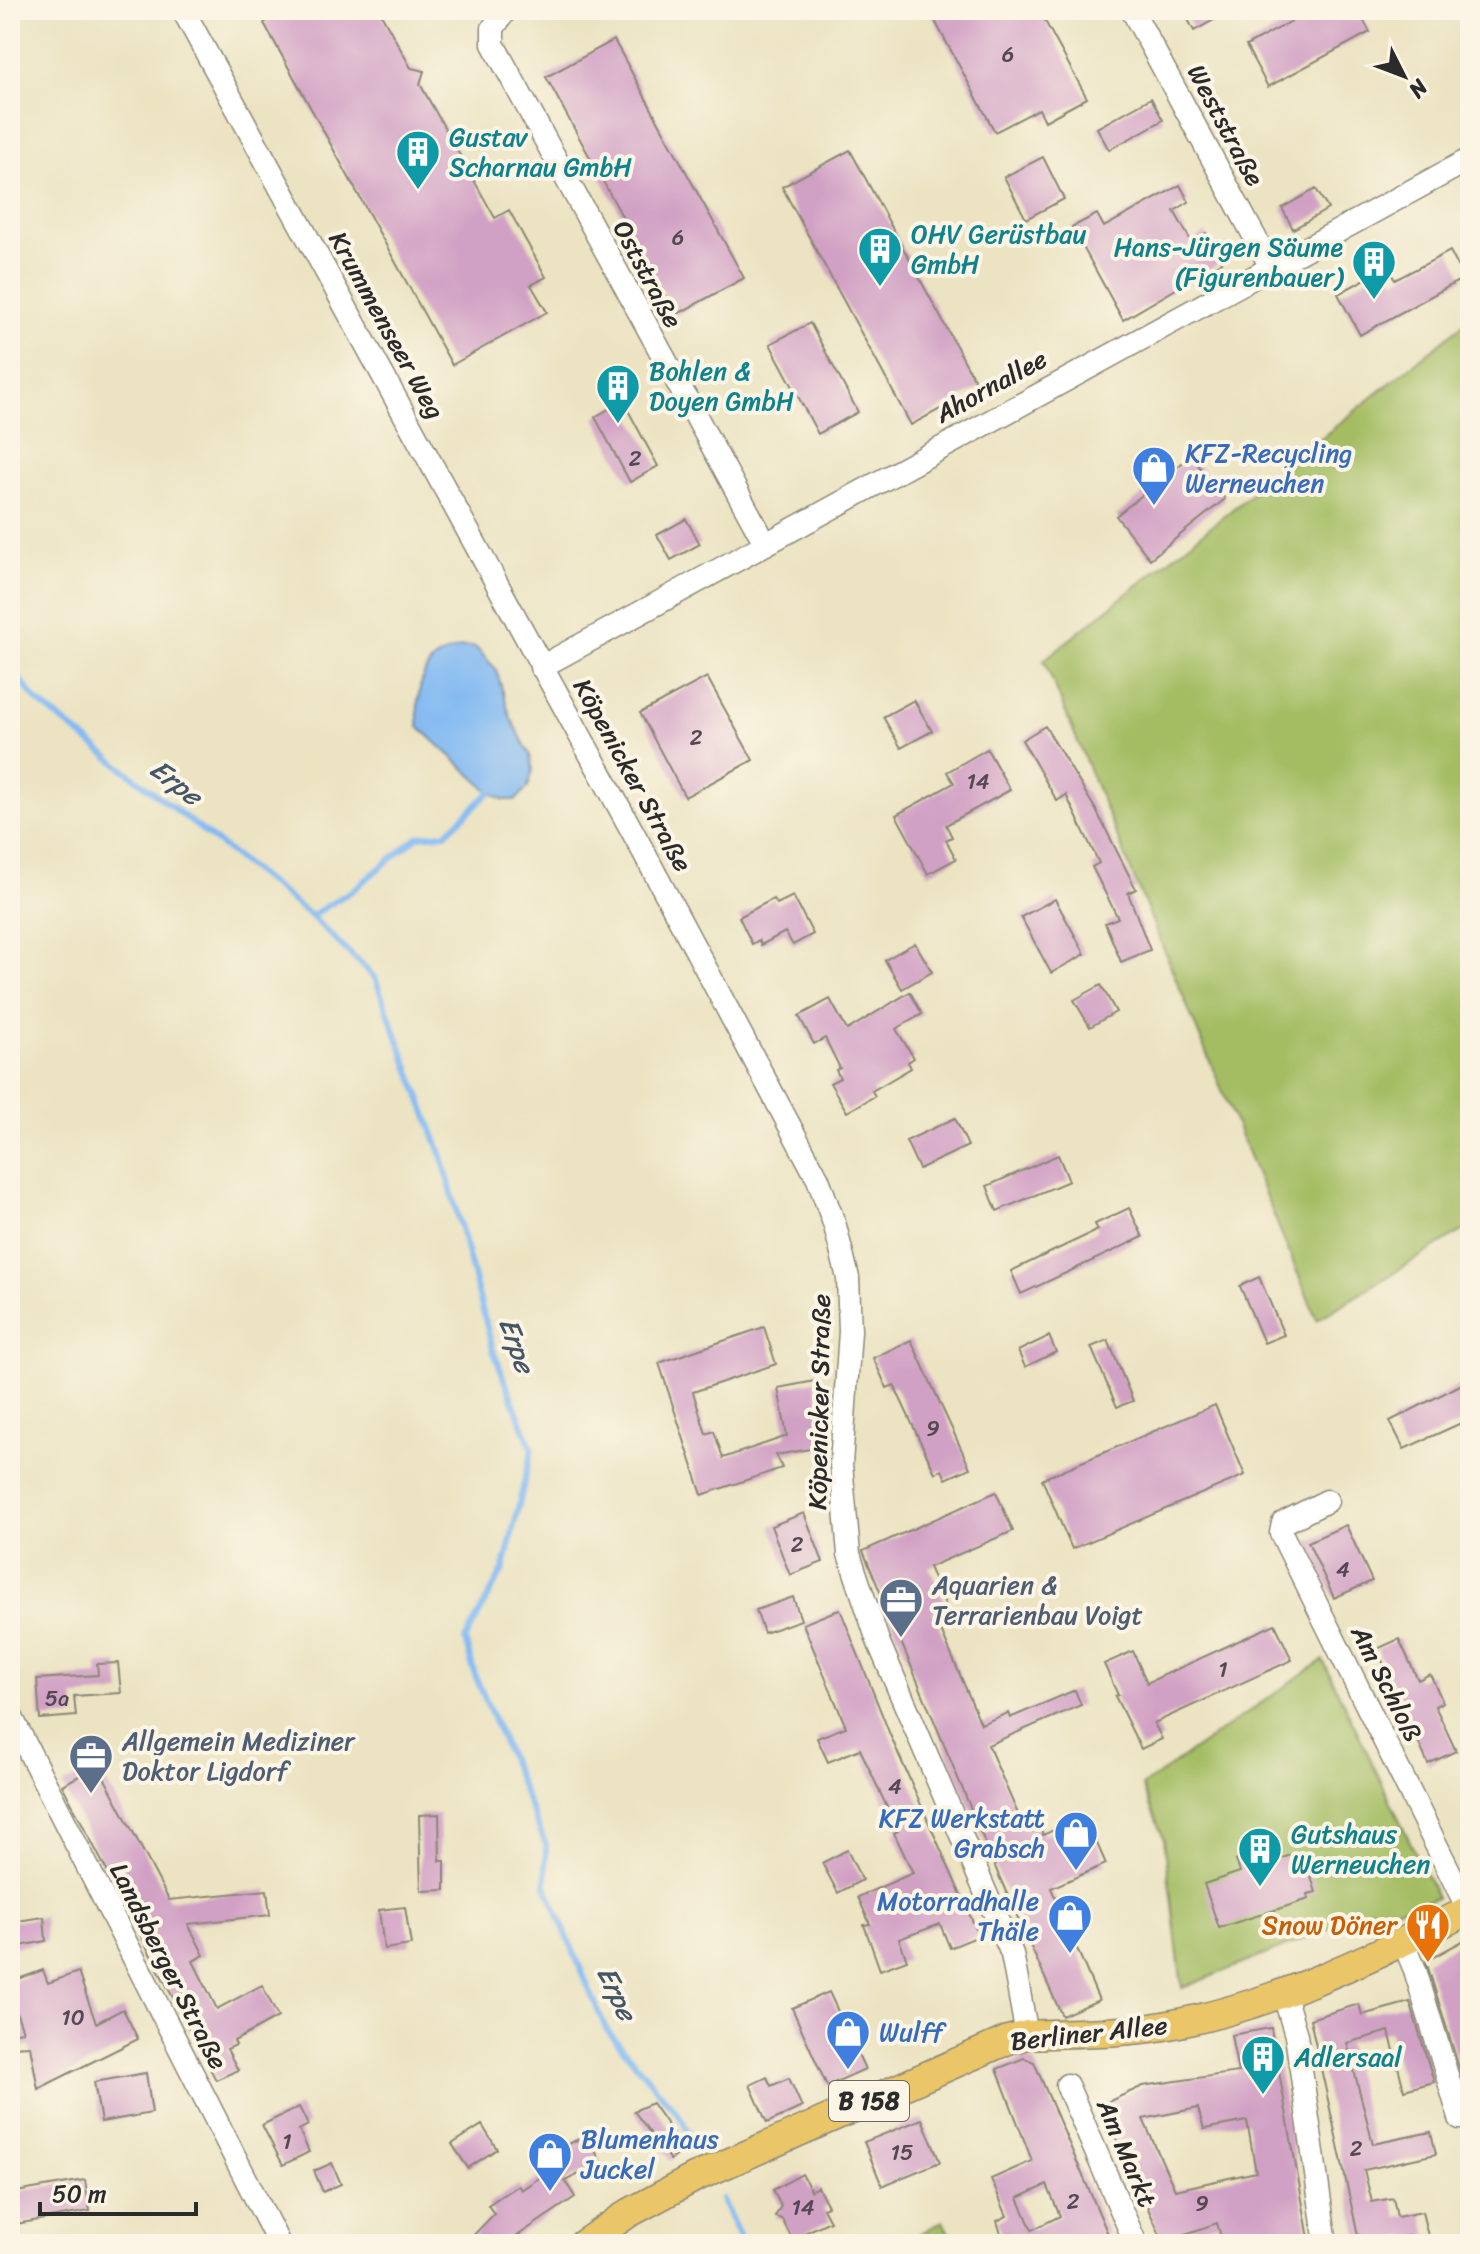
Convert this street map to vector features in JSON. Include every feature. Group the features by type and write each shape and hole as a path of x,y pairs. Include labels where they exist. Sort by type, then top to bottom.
{"main road":[{"name":"Berliner Allee","path":"583,2244 629,2213 712,2171 992,2046 1027,2035 1152,2028 1284,1995 1470,1910"}],"street":[{"name":"Krummenseer Weg","path":"183,10 541,667"},
{"name":"Weststraße","path":"1132,10 1271,267"},
{"name":"Oststraße","path":"500,19 493,44 765,543"},
{"name":"Ahornallee","path":"541,667 1470,159"},
{"name":"Köpenicker Straße","path":"541,667 809,1158 830,1209 842,1249 849,1297 841,1464 849,1554 878,1641 1012,1954 1027,2035"},
{"name":"Am Schloß","path":"1327,1501 1283,1523 1281,1533 1470,1910"},
{"name":"Landsberger Straße","path":"10,1714 279,2244"},
{"path":"1403,1941 1415,1970 1460,2118"},
{"path":"1284,1995 1296,2035 1326,2244"},
{"name":"Am Markt","path":"1067,2085 1136,2244"}],"green space":[{"path":"1470,319 1470,1226 1317,1320 1044,660"},
{"path":"1323,1660 1437,1898 1339,1925 1182,1988 1164,1839 1142,1786"},
{"path":"943,2221 954,2244 902,2244"}],"water":[{"path":"463,647 475,647 496,669 510,716 530,755 533,770 528,787 516,800 504,800 490,792 419,727 418,701 424,673 437,658"}],"building":[{"name":"Gustav Scharnau GmbH","path":"286,10 379,10 411,68 424,71 420,84 495,218 509,210 546,277 531,285 547,312 452,365 264,23"},
{"path":"929,10 1039,10 1087,98 1045,121 1039,109 995,132"},
{"path":"1183,10 1232,10 1194,31"},
{"path":"1312,10 1358,10 1370,32 1268,87 1246,46"},
{"path":"614,40 744,278 676,315 546,77"},
{"path":"1151,98 1163,120 1109,150 1097,128"},
{"name":"OHV Gerüstbau GmbH","path":"850,150 979,388 911,425 782,187"},
{"path":"1043,157 1064,199 1026,219 1004,177"},
{"path":"1180,185 1189,202 1174,211 1191,241 1206,233 1222,262 1123,320 1072,227 1097,214 1104,227"},
{"path":"1316,189 1328,209 1293,229 1282,208"},
{"path":"1450,251 1464,278 1360,335 1338,294 1387,267 1395,280"},
{"path":"810,323 858,412 818,434 770,344"},
{"path":"623,401 658,466 630,482 595,417"},
{"path":"1191,456 1225,499 1150,559 1116,516"},
{"path":"686,519 700,544 671,560 657,535"},
{"path":"707,677 753,760 685,797 640,713"},
{"path":"914,700 932,731 901,748 883,717"},
{"path":"1045,726 1096,810 1136,889 1128,893 1150,950 1121,962 1105,923 1118,918 1092,867 1099,863 1066,795 1057,801 1022,740"},
{"path":"987,749 1010,790 946,825 952,837 946,840 956,859 928,874 896,815 954,783 947,772"},
{"path":"793,896 813,934 793,945 785,932 761,945 759,940 752,944 739,917 773,899 777,904"},
{"path":"1055,899 1085,954 1051,973 1021,917"},
{"path":"915,943 932,972 902,989 885,960"},
{"path":"1101,985 1116,1012 1090,1027 1074,1000"},
{"path":"910,992 922,1014 896,1029 914,1058 908,1062 911,1068 872,1091 875,1096 847,1112 830,1083 840,1078 836,1070 840,1068 825,1038 814,1044 799,1016 830,999 847,1030"},
{"path":"955,1118 968,1146 919,1169 906,1141"},
{"path":"1058,1155 1069,1181 997,1211 987,1186"},
{"path":"1129,1208 1143,1237 1021,1294 1011,1271 1098,1230 1095,1224"},
{"path":"1259,1277 1284,1335 1264,1343 1240,1286"},
{"path":"764,1327 776,1364 693,1392 706,1434 714,1431 723,1458 787,1436 778,1388 815,1381 827,1446 776,1455 782,1468 702,1495 659,1363"},
{"path":"1049,1336 1056,1352 1025,1367 1018,1351"},
{"path":"911,1340 970,1468 946,1479 942,1470 935,1473 894,1385 887,1388 873,1358"},
{"path":"1108,1340 1133,1401 1117,1407 1091,1347"},
{"path":"1470,1380 1470,1419 1404,1449 1390,1421"},
{"path":"1215,1405 1245,1475 1072,1549 1042,1479"},
{"path":"996,1492 1013,1531 929,1567 946,1606 933,1612 981,1724 1008,1713 1010,1718 1075,1690 1081,1705 988,1745 1021,1821 1034,1815 1043,1835 1085,1816 1106,1864 1051,1888 1099,2000 1062,2016 999,1876 863,1551"},
{"path":"804,1513 823,1562 790,1575 771,1526"},
{"path":"1346,1525 1372,1581 1334,1598 1308,1542"},
{"path":"793,1597 801,1620 764,1633 756,1610"},
{"path":"840,1609 891,1737 979,1936 950,1948 940,1924 899,1939 907,1960 880,1970 864,1925 870,1924 858,1897 913,1873 894,1833 898,1831 860,1749 828,1762 817,1738 846,1727 803,1624"},
{"path":"1275,1624 1292,1660 1154,1723 1162,1739 1141,1749 1115,1696 1118,1695 1104,1664 1133,1651 1147,1683"},
{"path":"1399,1639 1418,1680 1430,1674 1443,1702 1435,1706 1456,1751 1428,1764 1377,1649"},
{"path":"118,1663 121,1693 74,1696 76,1716 40,1719 37,1679 98,1675 97,1664"},
{"path":"98,1766 169,1900 267,1890 270,1915 188,1924 204,1955 193,1961 217,2009 262,1985 278,2017 234,2041 236,2045 227,2049 238,2070 216,2080 62,1785"},
{"path":"439,1814 440,1861 445,1861 445,1890 421,1891 419,1815"},
{"path":"847,1850 862,1880 838,1893 822,1863"},
{"name":"Gutshaus Werneuchen","path":"1294,1854 1300,1874 1309,1871 1316,1892 1308,1894 1309,1899 1219,1928 1204,1884 1240,1872 1236,1861 1255,1855 1259,1866"},
{"path":"405,1907 411,1945 384,1949 379,1910"},
{"path":"44,1917 46,1941 10,1948 10,1922"},
{"path":"1470,1937 1470,2072 1461,2074 1426,1961"},
{"path":"43,1970 48,1983 78,1972 96,2023 123,2009 138,2039 38,2089 30,2046 10,2047 10,2033 23,2031 10,1995 10,1982"},
{"path":"829,1992 865,2069 827,2086 792,2008"},
{"path":"1410,2002 1434,2082 1404,2090 1389,2031 1347,2043 1373,2144 1431,2132 1436,2154 1364,2170 1372,2202 1393,2198 1397,2217 1422,2212 1430,2244 1410,2244 1408,2236 1360,2244 1310,2019 1359,2004 1362,2015"},
{"path":"1271,2028 1310,2244 1265,2244 1264,2239 1248,2244 1223,2244 1217,2223 1168,2240 1161,2237 1101,2105 1143,2086 1238,2072 1231,2035","holes":["1198,2108 1204,2129 1247,2121 1256,2172 1175,2190 1143,2119"]},
{"path":"1024,2058 1034,2062 1108,2234 1085,2244 1004,2244 997,2221 1007,2216 991,2179 1032,2161 997,2069","holes":["1047,2185 1060,2216 1032,2230 1018,2198"]},
{"path":"146,2073 152,2113 101,2122 94,2082"},
{"path":"767,2077 771,2086 789,2078 802,2107 767,2123 750,2085"},
{"path":"652,2103 684,2149 670,2160 634,2111"},
{"path":"299,2107 308,2125 299,2130 309,2152 283,2165 262,2125"},
{"path":"922,2119 940,2162 882,2186 864,2142"},
{"path":"482,2125 497,2149 468,2168 452,2144"},
{"path":"581,2138 583,2141 589,2138 601,2163 565,2181 575,2197 505,2244 465,2244 494,2214 488,2205 518,2185 521,2190 566,2160 560,2148"},
{"path":"332,2163 341,2184 323,2192 314,2171"},
{"path":"802,2174 811,2191 818,2187 828,2206 823,2208 830,2221 792,2239 782,2219 775,2217 781,2206 773,2190"},
{"path":"85,2180 90,2211 10,2225 10,2193"}],"waterway":[{"name":"Erpe","path":"10,667 37,701 311,916 375,978 442,1156 493,1350 532,1449 504,1568 465,1640 475,1675 546,1845 546,1886 606,2029 679,2115 697,2148"},
{"path":"311,916 353,890 419,836 445,834 490,792"},
{"name":"Erpe","path":"722,2199 743,2244"}],"place":[{"name":"Gustav Scharnau GmbH","path":"418,191"},
{"name":"OHV Gerüstbau GmbH","path":"880,288"},
{"name":"Hans-Jürgen Säume (Figurenbauer)","path":"1374,301"},
{"name":"Bohlen & Doyen GmbH","path":"618,425"},
{"name":"KFZ-Recycling Werneuchen","path":"1154,507"},
{"name":"Aquarien & Terrarienbau Voigt","path":"901,1639"},
{"name":"Allgemein Mediziner Doktor Ligdorf","path":"91,1795"},
{"name":"KFZ Werkstatt Grabsch","path":"1076,1872"},
{"name":"Gutshaus Werneuchen","path":"1260,1888"},
{"name":"Motorradhalle Thäle","path":"1070,1955"},
{"name":"Snow Döner","path":"1428,1964"},
{"name":"Wulff","path":"848,2071"},
{"name":"Adlersaal","path":"1263,2096"},
{"name":"Blumenhaus Juckel","path":"550,2193"}]}
